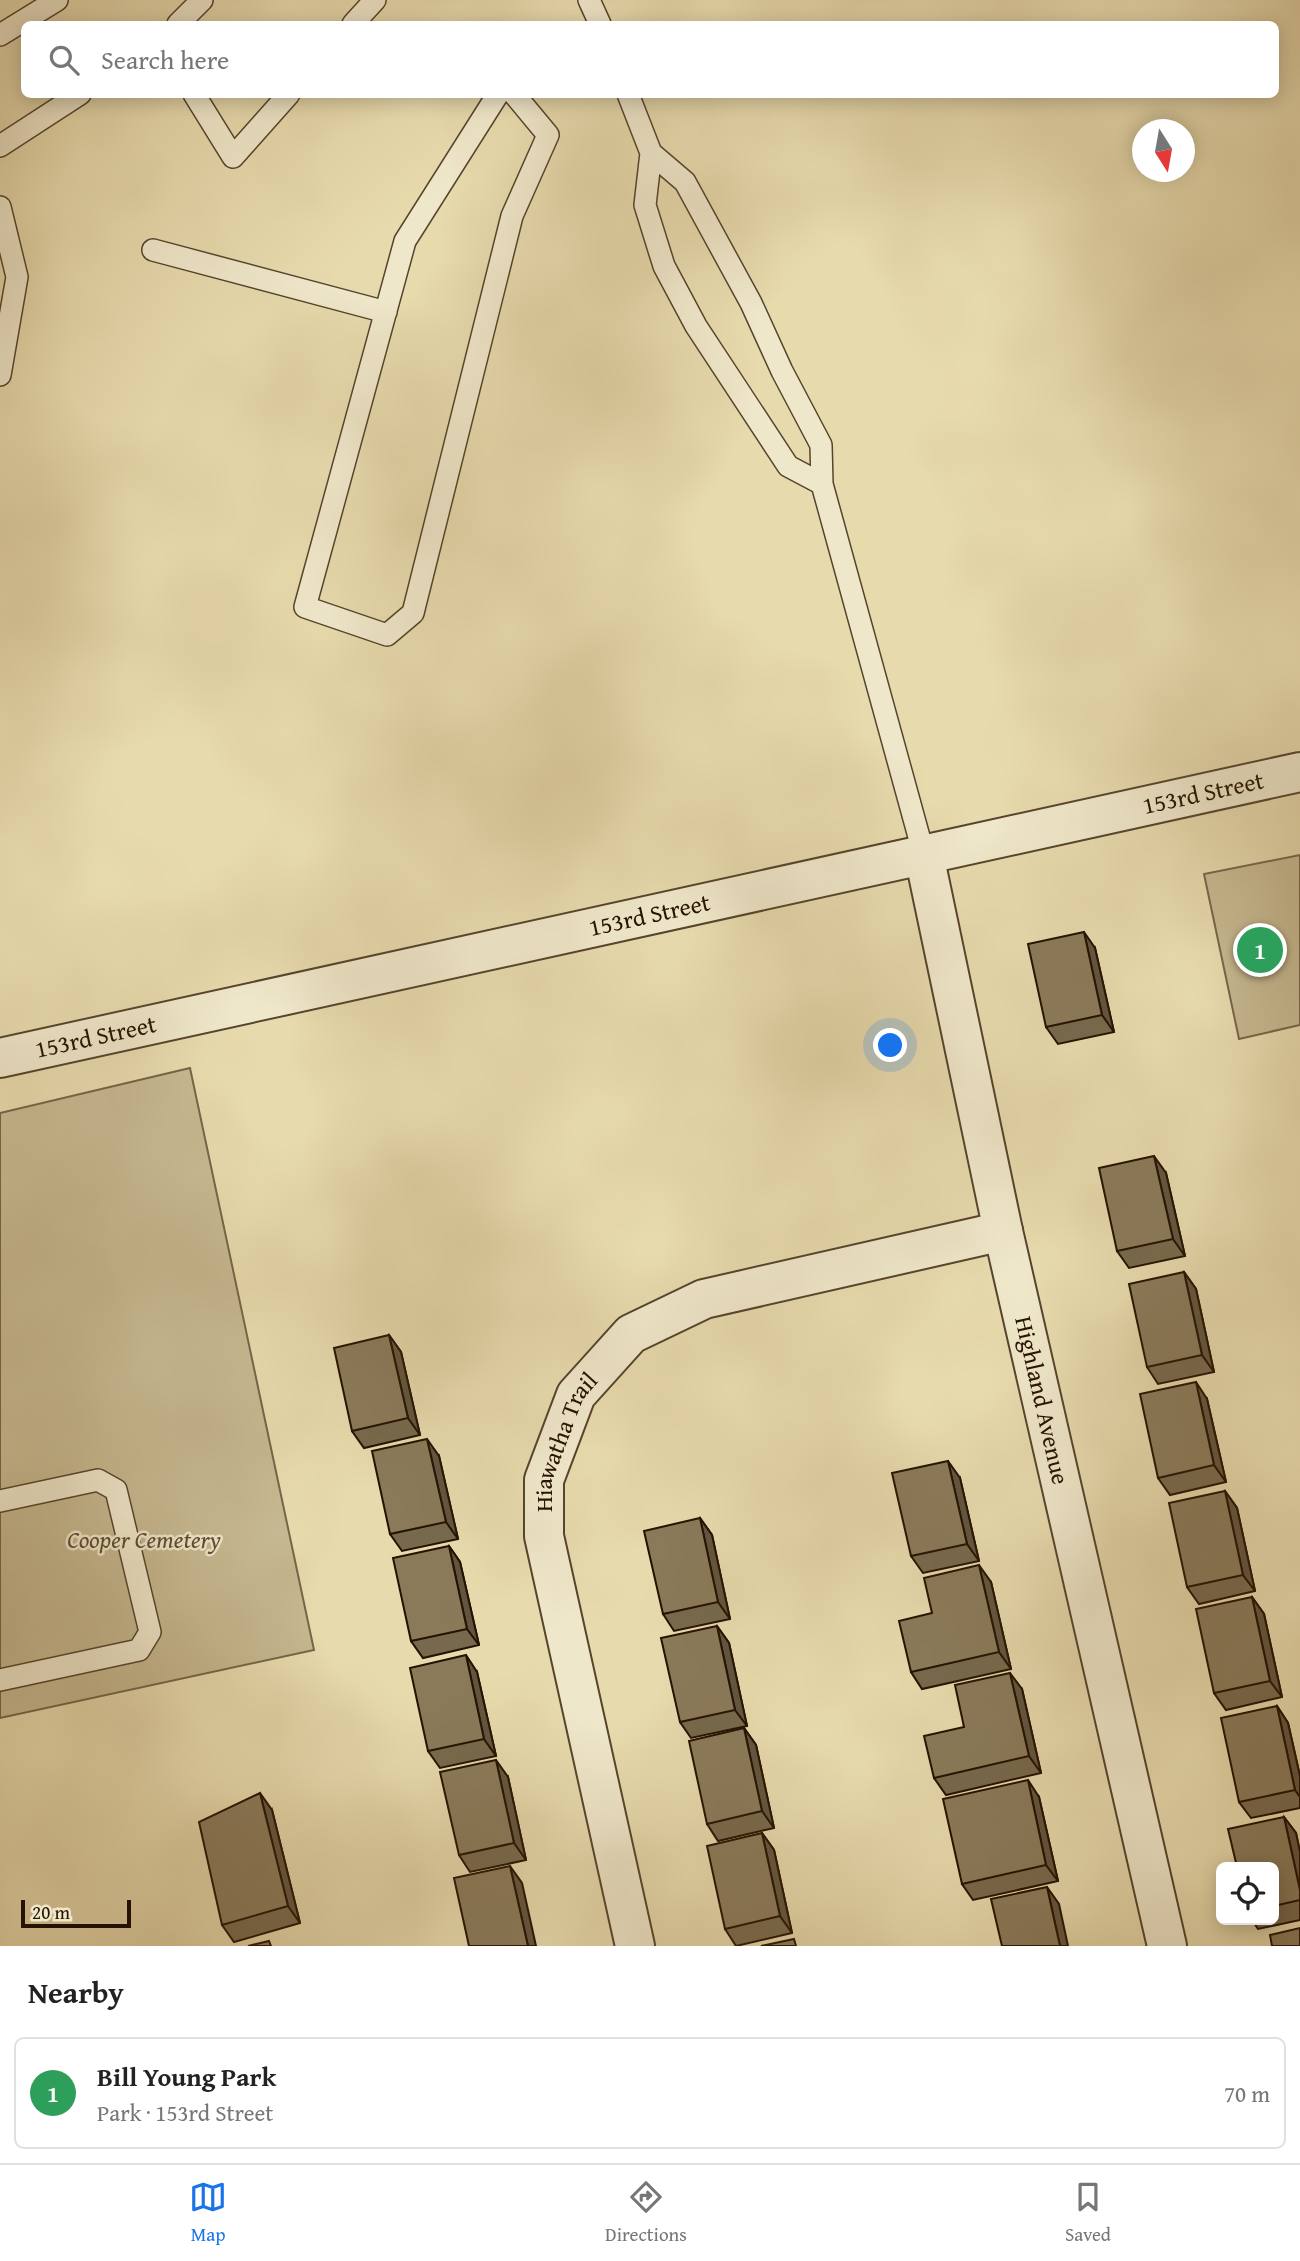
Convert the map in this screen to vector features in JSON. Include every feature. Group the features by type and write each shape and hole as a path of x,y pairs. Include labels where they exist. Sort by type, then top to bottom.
{"street":[{"name":"153rd Street","path":"0,1058 1300,772"},
{"name":"Highland Avenue","path":"924,855 1003,1231 1167,1946"},
{"name":"Hiawatha Trail","path":"635,1946 544,1536 544,1480 576,1395 631,1334 704,1299 1003,1231"}],"lane":[{"path":"23,21 57,0"},
{"path":"181,21 202,0"},
{"path":"356,21 375,0"},
{"path":"589,0 599,21"},
{"path":"0,35 21,22"},
{"path":"0,146 74,98"},
{"path":"196,98 233,157 285,98"},
{"path":"495,98 405,241 305,607 387,635 413,612 512,216 548,135 517,98"},
{"path":"630,98 651,153 645,205 664,266 696,326 788,466 822,484"},
{"path":"651,153 685,182 751,303 782,372 821,445 822,484 924,855"},
{"path":"0,207 17,277 0,374"},
{"path":"153,250 386,312"},
{"path":"0,1501 98,1480 116,1490 150,1632 139,1650 0,1680"}],"green space":[{"path":"1300,855 1300,1025 1239,1039 1204,874"},
{"name":"Cooper Cemetery","path":"190,1068 314,1650 0,1718 0,1113"}],"building":[{"path":"1084,932 1102,1015 1046,1027 1028,944"},
{"path":"1154,1156 1173,1239 1117,1251 1099,1168"},
{"path":"1184,1272 1202,1355 1147,1367 1129,1284"},
{"path":"389,1335 408,1418 352,1431 334,1348"},
{"path":"1196,1382 1214,1465 1158,1478 1140,1394"},
{"path":"427,1439 446,1522 390,1534 372,1451"},
{"path":"948,1461 967,1544 911,1556 892,1473"},
{"path":"1225,1491 1243,1575 1187,1587 1169,1503"},
{"path":"700,1518 718,1602 663,1614 644,1531"},
{"path":"449,1546 467,1629 411,1641 393,1558"},
{"path":"979,1565 999,1652 911,1672 899,1621 932,1613 924,1578"},
{"path":"1252,1597 1270,1681 1214,1693 1196,1609"},
{"path":"717,1626 735,1710 680,1722 661,1638"},
{"path":"466,1655 484,1739 428,1751 410,1668"},
{"path":"1010,1673 1029,1756 934,1778 924,1736 964,1727 955,1685"},
{"path":"1277,1706 1295,1790 1239,1802 1221,1718"},
{"path":"744,1728 762,1811 707,1824 689,1741"},
{"path":"496,1760 514,1843 459,1855 440,1772"},
{"path":"1028,1780 1046,1865 962,1884 943,1799"},
{"path":"260,1793 288,1906 222,1925 199,1822"},
{"path":"1284,1817 1300,1900 1279,1905 1279,1862 1236,1862 1228,1829"},
{"path":"762,1833 780,1916 725,1929 707,1846"},
{"path":"510,1866 528,1946 469,1946 454,1878"},
{"path":"1047,1887 1060,1946 1002,1946 991,1899"},
{"path":"1300,1928 1300,1946 1272,1946 1270,1935"},
{"path":"794,1939 796,1946 761,1946"},
{"path":"269,1941 271,1946 248,1946"}],"place":[{"name":"Bill Young Park","path":"1260,950"}]}
